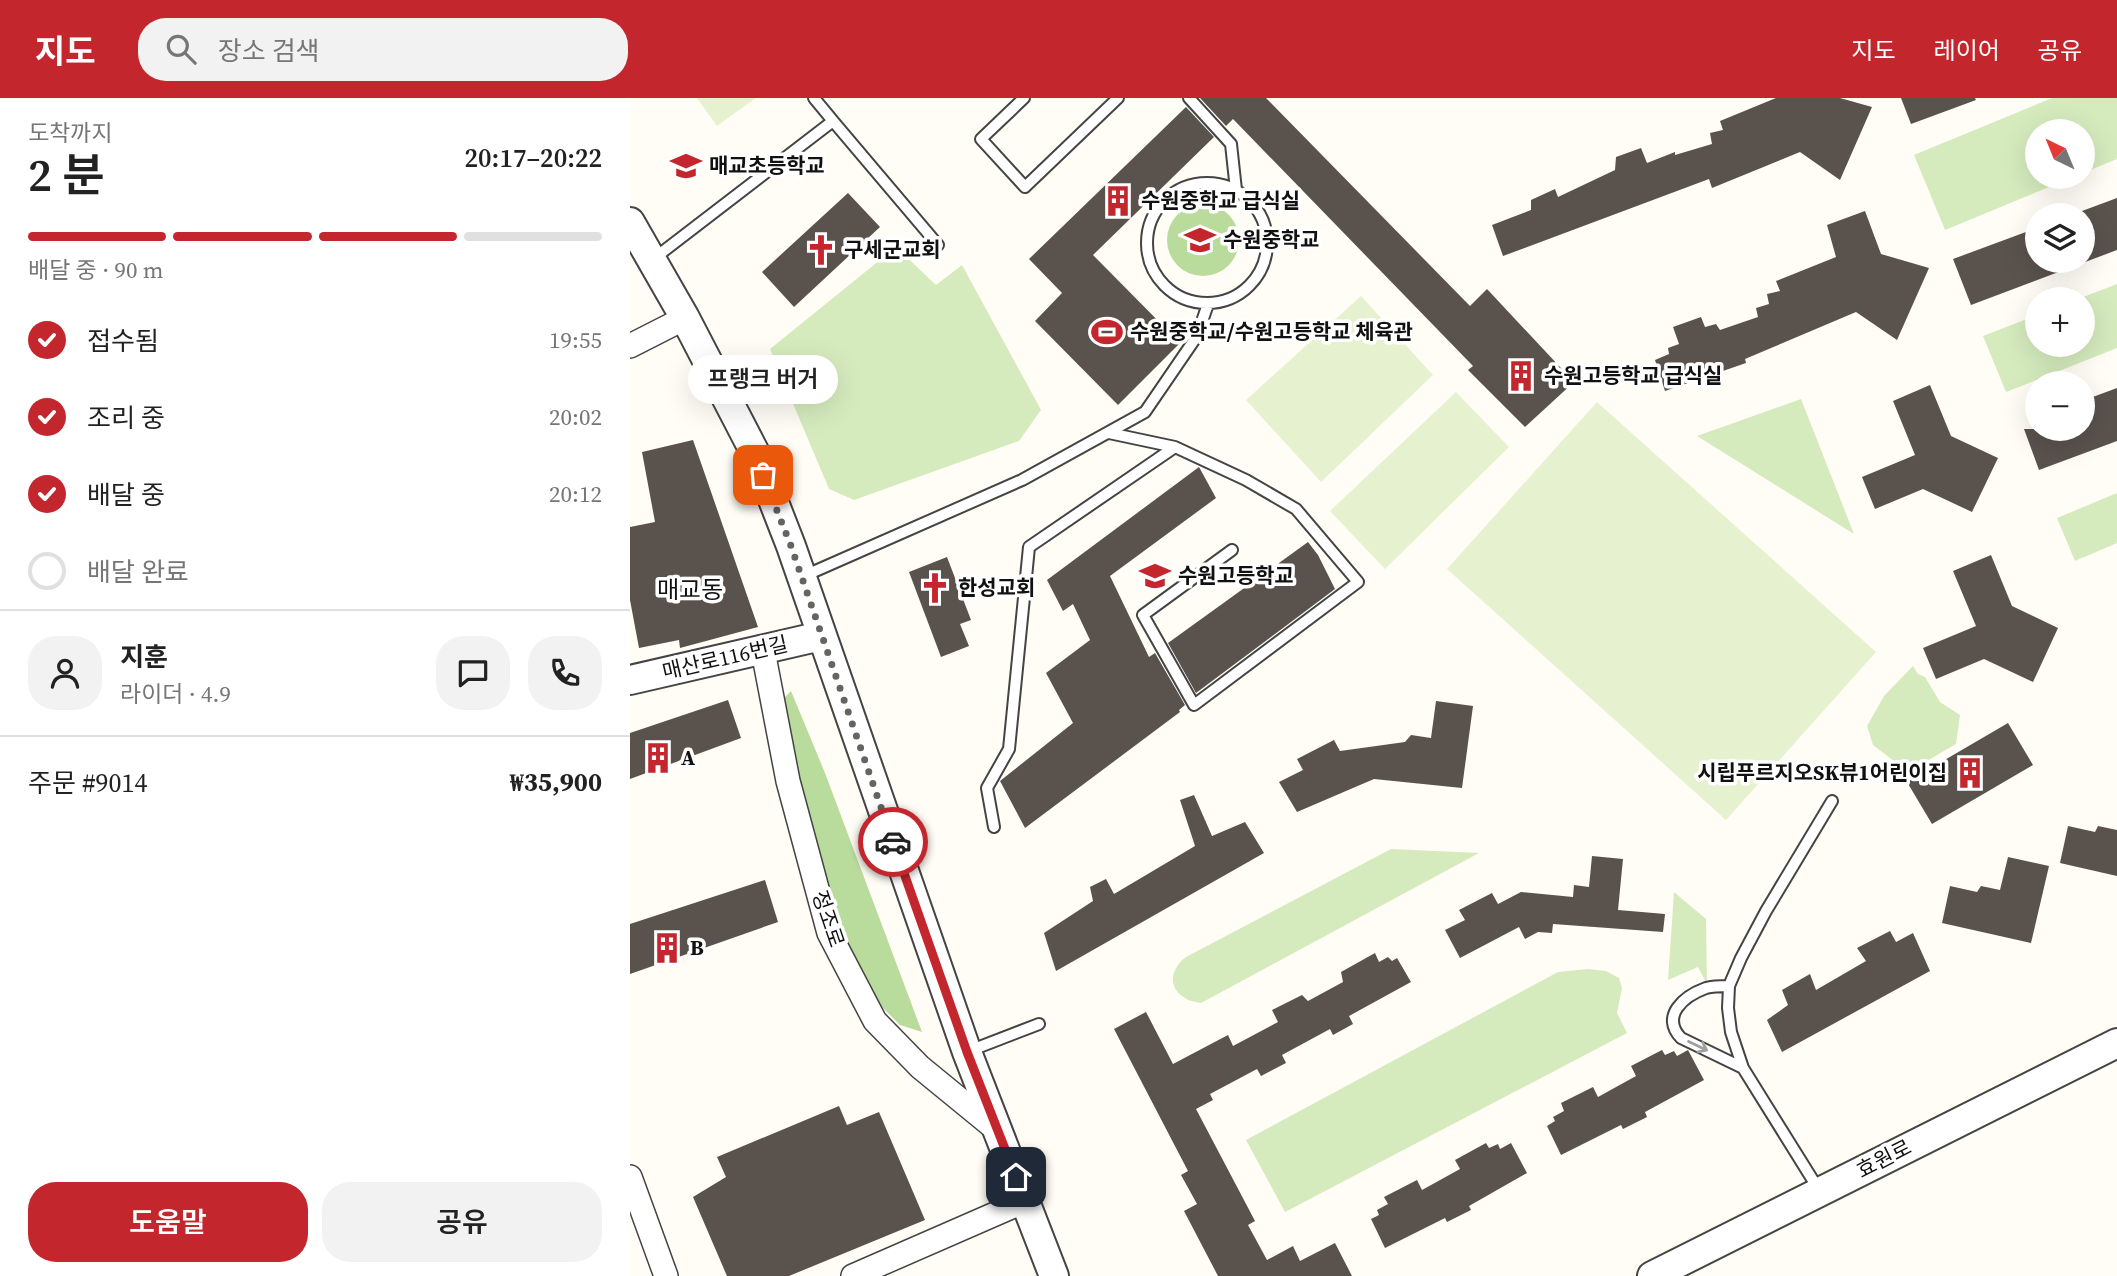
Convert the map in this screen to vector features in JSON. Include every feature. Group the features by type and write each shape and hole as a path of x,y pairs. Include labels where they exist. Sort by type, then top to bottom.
{"street":[{"name":"정조로","path":"630,222 685,317 754,451 967,1052 1054,1276"},
{"path":"630,346 685,317"},
{"name":"매산로116번길","path":"630,680 821,636"},
{"name":"정조로","path":"763,651 788,781 829,933 875,1021 920,1067 997,1130"},
{"name":"효원로","path":"1652,1276 1681,1269 1820,1192 2117,1043"},
{"path":"630,1177 666,1276"},
{"path":"853,1276 1025,1200"}],"lane":[{"path":"814,98 938,245"},
{"path":"1024,98 981,139 1025,187 1118,98"},
{"path":"1189,98 1231,144 1237,190"},
{"path":"652,260 833,121"},
{"path":"1198,183 1218,184 1237,190 1252,202 1262,219 1267,237 1266,257 1259,275 1246,290 1228,300 1208,304 1188,301 1170,292 1156,276 1147,258 1146,237 1152,217 1164,201 1180,189 1198,183"},
{"path":"801,578 1022,480 1145,412 1197,336 1208,304"},
{"path":"1109,433 1175,447 1246,480 1296,509 1358,582 1194,705 1143,615 1232,550"},
{"path":"994,827 987,788 1009,749 1029,547 1175,447"},
{"path":"1820,1192 1743,1068 1731,1032 1728,1008 1729,986 1766,911 1832,801"},
{"path":"1729,986 1709,987 1691,995 1677,1005 1672,1015 1672,1023 1681,1038 1743,1068"},
{"path":"967,1052 1039,1024"}],"green space":[{"path":"697,98 756,98 717,126"},
{"path":"2052,98 2117,98 2117,159 2095,168 2095,119 2025,119 2025,189 2044,189 1945,230 1914,155"},
{"path":"1210,204 1229,214 1237,226 1237,254 1229,266 1217,274 1196,276 1177,266 1169,254 1167,233 1177,214 1189,206"},
{"path":"896,247 936,285 962,265 1041,410 1019,441 854,500 829,489 770,349"},
{"path":"2117,284 2117,348 2095,357 2095,292"},
{"path":"1361,296 1433,375 1321,482 1246,400"},
{"path":"2025,320 2025,357 2094,357 2059,371 2025,371 2025,384 2006,392 1983,336"},
{"path":"1456,392 1509,447 1385,569 1330,511"},
{"path":"1801,399 1854,534 1697,436"},
{"path":"1597,402 1876,652 1726,820 1447,569"},
{"path":"2117,493 2117,543 2075,561 2057,518"},
{"path":"1913,666 1918,674 1925,677 1940,702 1960,715 1956,744 1908,772 1873,745 1867,726 1884,696"},
{"path":"791,691 825,773 922,1032 900,1025 873,998 849,946 826,883 795,779 781,701"},
{"path":"1391,849 1479,853 1201,1003 1187,999 1175,988 1175,971 1186,957"},
{"path":"1674,892 1706,919 1707,984 1698,967 1668,980"},
{"path":"1588,969 1606,971 1619,978 1622,988 1617,1013 1627,1033 1285,1212 1246,1140 1558,972"}],"building":[{"name":"수원중학교","path":"1200,98 1266,98 1470,306 1487,289 1574,382 1525,427 1468,370 1473,366 1233,119 1226,126"},
{"path":"1776,98 1840,98 1872,107 1840,180 1800,152 1712,188 1709,179 1503,256 1492,225 1531,210 1531,200 1555,189 1558,197 1615,170 1616,157 1641,148 1647,163 1675,152 1675,155 1712,144 1710,133 1723,130 1720,121"},
{"path":"1901,98 1975,98 1976,100 1911,124"},
{"path":"1186,107 1214,137 1093,255 1180,343 1118,405 1035,321 1062,293 1029,259"},
{"name":"구세군교회","path":"848,193 880,227 794,307 762,272"},
{"path":"2117,198 2117,250 2095,258 2095,206"},
{"path":"1865,211 1881,254 1929,268 1897,340 1856,312 1745,359 1746,363 1665,391 1655,360 1669,354 1668,348 1679,344 1673,327 1701,317 1705,327 1716,324 1720,330 1758,317 1756,308 1769,304 1767,294 1780,291 1776,281 1836,257 1827,225"},
{"path":"2025,232 2025,273 2056,273 1971,305 1953,259"},
{"path":"1930,385 1951,436 1998,458 1972,512 1923,489 1875,509 1862,477 1915,455 1893,401"},
{"path":"2117,388 2117,441 2039,470 2028,441 2095,441 2095,396"},
{"path":"693,440 758,627 680,648 679,640 639,648 630,600 630,527 655,522 642,452"},
{"path":"1199,467 1216,498 1110,576 1149,657 1155,653 1185,705 1180,712 1025,828 1000,781 1073,723 1046,673 1090,640 1073,604 1063,611 1047,580"},
{"path":"1308,542 1318,555 1335,589 1196,693 1168,643"},
{"path":"1991,555 2012,606 2058,628 2033,682 1984,659 1936,679 1923,648 1976,626 1953,571"},
{"path":"947,557 971,620 960,624 969,646 941,657 909,572"},
{"name":"A","path":"728,700 741,738 630,779 630,733"},
{"path":"1436,701 1473,706 1462,788 1374,779 1297,812 1279,782 1303,770 1297,759 1334,740 1340,751 1405,742 1411,735 1431,738"},
{"name":"시립푸르지오SK뷰1어린이집","path":"2008,723 2033,765 1932,824 1907,782"},
{"path":"1194,795 1212,836 1245,822 1264,853 1056,971 1044,933 1093,901 1090,887 1106,879 1114,894 1195,846 1180,800"},
{"path":"2068,826 2095,832 2098,826 2117,830 2117,876 2060,863"},
{"path":"1592,856 1623,859 1618,910 1665,914 1663,932 1553,924 1552,933 1538,932 1525,939 1519,927 1460,958 1445,930 1465,920 1459,910 1492,893 1498,904 1521,892 1573,897 1574,885 1589,887"},
{"path":"2008,857 2049,866 2031,943 1942,923 1950,886 1977,892 1981,886 2000,890"},
{"name":"B","path":"765,880 778,922 630,974 630,924"},
{"path":"1890,931 1896,942 1913,933 1930,971 1782,1052 1767,1020 1788,1005 1782,990 1810,974 1816,990 1866,961 1857,948"},
{"path":"1375,953 1379,962 1388,957 1392,961 1397,958 1411,982 1349,1016 1353,1024 1333,1035 1330,1029 1282,1055 1286,1063 1261,1076 1257,1069 1210,1094 1213,1100 1196,1109 1255,1221 1248,1225 1267,1260 1293,1246 1300,1261 1335,1243 1352,1276 1218,1276 1184,1211 1197,1204 1181,1175 1188,1171 1114,1029 1146,1012 1173,1064 1228,1035 1233,1046 1278,1022 1272,1010 1302,995 1308,1001 1343,982 1341,972"},
{"path":"1662,1050 1665,1055 1674,1051 1677,1056 1688,1050 1704,1080 1645,1112 1647,1117 1623,1129 1621,1125 1561,1155 1547,1126 1555,1121 1553,1117 1564,1111 1561,1103 1593,1087 1598,1097 1636,1076 1631,1066"},
{"path":"839,1106 847,1125 879,1112 925,1220 789,1276 727,1276 693,1197 726,1177 717,1157"},
{"path":"1486,1143 1489,1148 1498,1144 1500,1149 1511,1143 1527,1173 1469,1206 1471,1210 1447,1222 1445,1218 1385,1248 1371,1219 1379,1215 1377,1210 1388,1204 1384,1197 1417,1180 1422,1190 1460,1169 1455,1160"}],"way so far":[{"path":"763,475 791,546 893,842"}],"place":[{"name":"매교초등학교","path":"686,166"},
{"name":"수원중학교 급식실","path":"1118,201"},
{"name":"수원중학교","path":"1200,240"},
{"name":"구세군교회","path":"821,250"},
{"name":"수원중학교/수원고등학교 체육관","path":"1107,332"},
{"name":"수원고등학교 급식실","path":"1521,376"},
{"name":"프랭크 버거","path":"763,475"},
{"name":"수원고등학교","path":"1155,576"},
{"name":"한성교회","path":"935,588"},
{"name":"A","path":"658,758"},
{"name":"시립푸르지오SK뷰1어린이집","path":"1970,773"},
{"name":"B","path":"667,948"}],"district":[{"name":"매교동","path":"690,590"}],"route":[{"path":"893,842 967,1052 1016,1177"}]}
